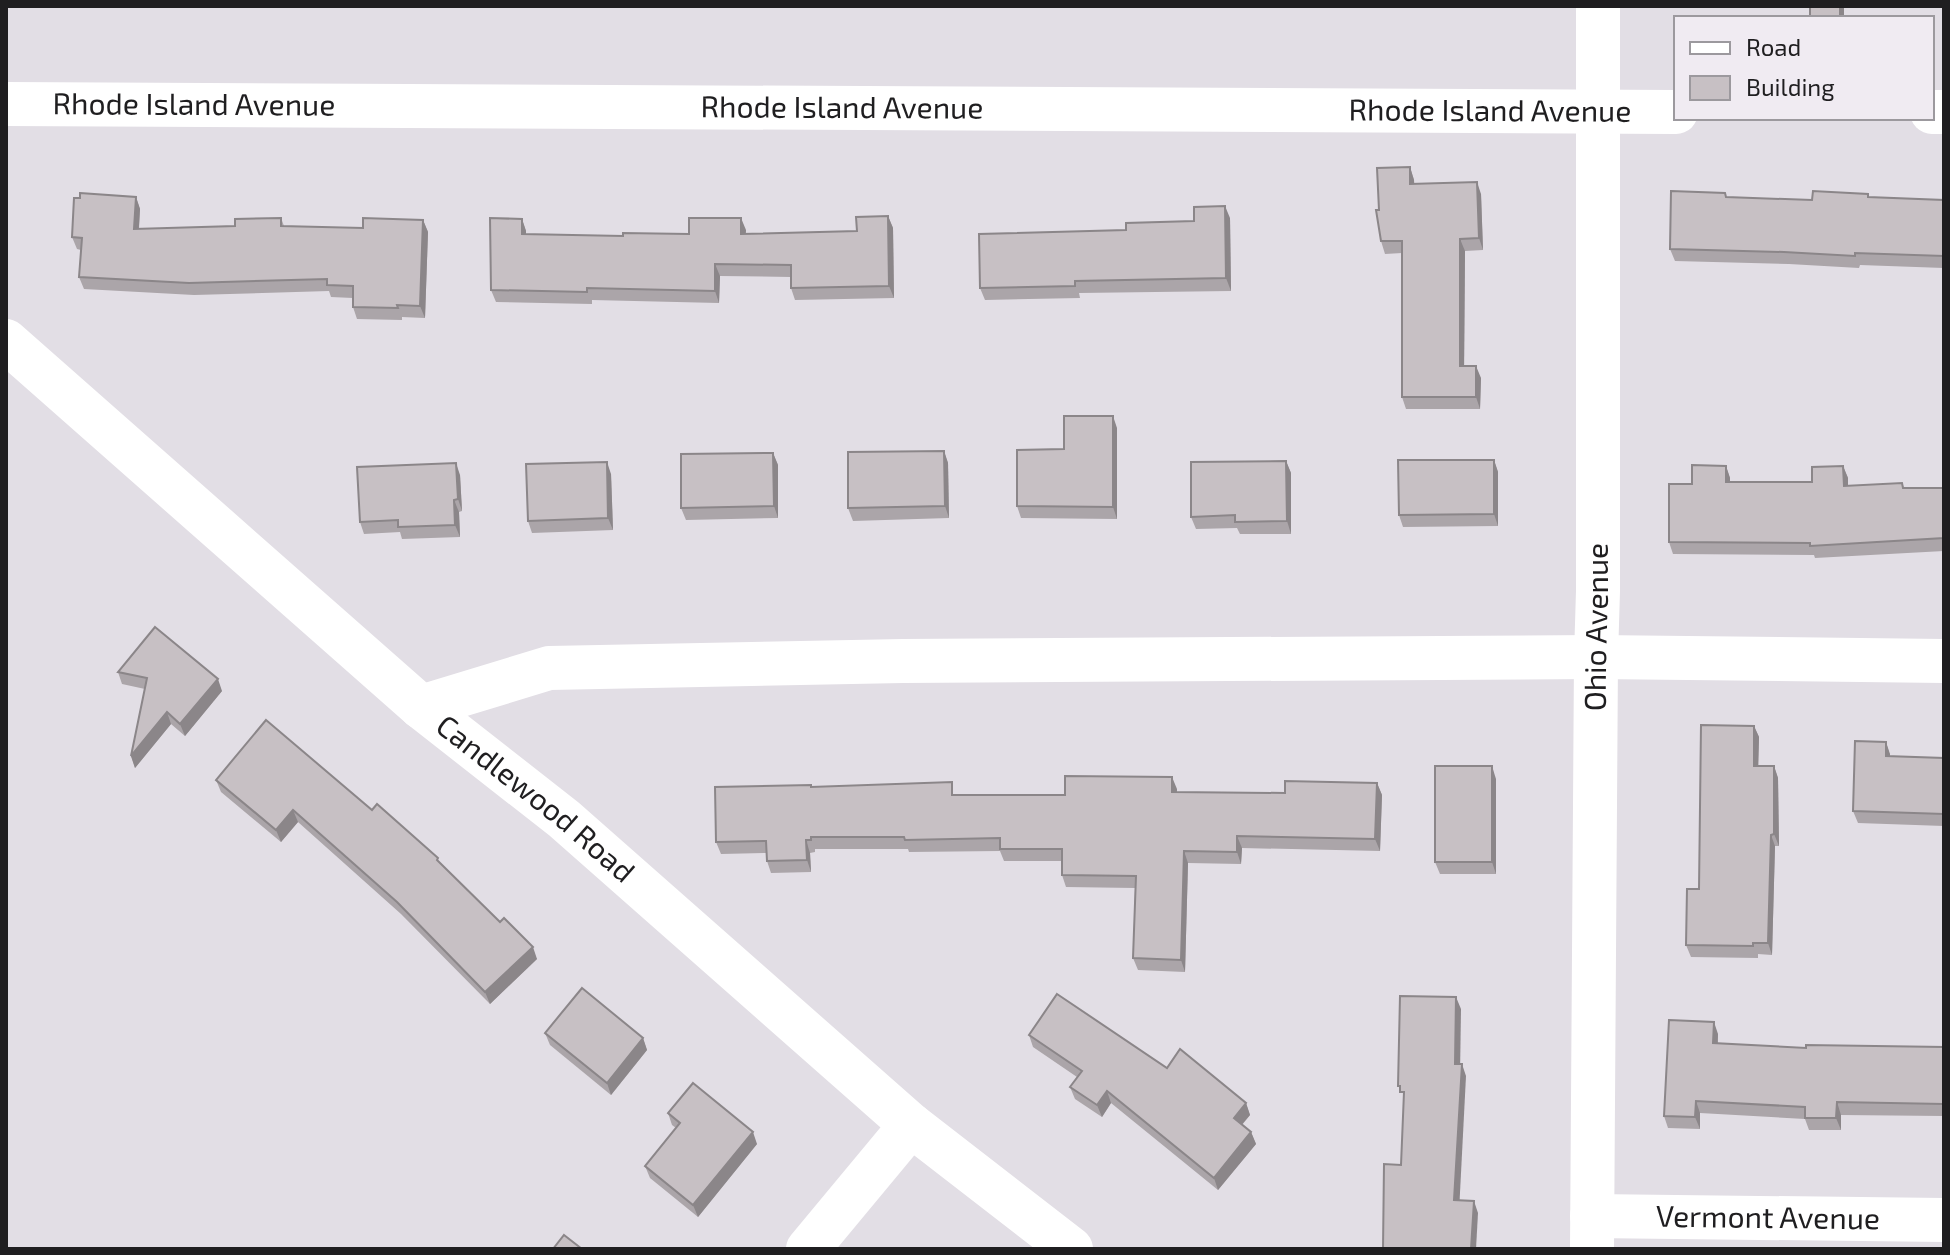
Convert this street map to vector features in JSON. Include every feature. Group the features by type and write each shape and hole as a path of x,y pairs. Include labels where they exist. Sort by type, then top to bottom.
{"street":[{"name":"Ohio Avenue","path":"1592,1232 1598,591 1598,6"},
{"name":"Rhode Island Avenue","path":"6,104 1674,112"},
{"name":"Candlewood Road","path":"6,341 421,707 564,819 911,1125 1071,1249"},
{"path":"421,707 549,668 903,661 1596,657 1944,661"},
{"path":"808,1249 911,1125"},
{"name":"Vermont Avenue","path":"1592,1232 1944,1220"}],"building":[{"path":"1810,6 1840,6 1840,16 1810,16"},
{"path":"1410,167 1410,184 1477,182 1479,238 1460,239 1460,366 1476,366 1476,397 1402,397 1402,241 1381,241 1376,210 1379,210 1377,168"},
{"path":"1671,191 1725,193 1726,197 1812,200 1813,191 1944,200 1944,256 1670,249"},
{"path":"80,193 136,197 134,229 235,226 235,219 281,218 281,226 363,228 363,218 423,220 420,306 353,307 353,286 327,285 327,279 189,283 79,277 82,238 72,237 74,198 80,198"},
{"path":"1225,206 1226,278 1075,281 1075,286 980,288 979,234 1126,230 1126,223 1194,221 1194,207"},
{"path":"888,216 889,286 791,288 791,265 715,264 715,291 587,288 587,292 491,290 490,218 522,219 522,234 623,236 623,233 689,234 689,218 741,218 741,234 857,231 856,217"},
{"path":"1064,416 1113,416 1113,507 1017,506 1017,450 1064,449"},
{"path":"944,451 945,506 848,508 848,452"},
{"path":"773,453 774,506 681,508 681,454"},
{"path":"1398,460 1494,460 1494,514 1399,515"},
{"path":"1286,461 1287,521 1235,522 1235,515 1191,517 1191,462"},
{"path":"607,462 608,518 528,521 526,464"},
{"path":"456,463 458,499 454,500 455,525 398,527 398,520 360,522 357,467"},
{"path":"1692,465 1726,466 1726,482 1812,482 1812,467 1843,466 1844,486 1902,483 1903,488 1944,488 1944,538 1810,546 1810,543 1669,542 1669,484 1692,484"},
{"path":"155,627 218,679 180,724 167,712 131,756 147,678 118,672"},
{"path":"266,720 372,810 377,804 438,858 500,922 504,918 533,947 485,992 397,902 293,810 276,830 216,780"},
{"path":"1701,725 1754,726 1754,766 1774,766 1768,943 1753,943 1753,946 1686,945 1687,889 1699,889"},
{"path":"1855,741 1886,742 1886,756 1944,758 1944,814 1853,811"},
{"path":"1435,766 1492,766 1492,862 1435,862"},
{"path":"1065,776 1172,777 1172,792 1285,793 1285,781 1377,783 1375,839 1237,836 1237,852 1184,851 1181,960 1133,958 1136,876 1062,875 1062,849 1000,849 1000,838 905,840 904,837 811,837 811,840 806,840 807,860 767,861 766,841 716,842 715,787 952,782 952,795 1065,795"},
{"path":"582,988 643,1038 607,1083 545,1033"},
{"path":"1057,994 1167,1068 1180,1049 1246,1103 1234,1118 1251,1132 1214,1178 1107,1091 1097,1105 1070,1087 1082,1071 1029,1035"},
{"path":"1400,996 1456,997 1455,1064 1462,1064 1454,1200 1474,1201 1471,1249 1383,1249 1384,1164 1401,1165 1404,1092 1400,1092 1398,1086"},
{"path":"1669,1020 1714,1022 1713,1043 1806,1048 1806,1045 1944,1047 1944,1104 1837,1102 1836,1118 1805,1118 1805,1107 1696,1101 1695,1117 1664,1116"},
{"path":"693,1083 753,1132 693,1205 645,1166 680,1123 668,1113"},
{"path":"564,1235 582,1249 553,1249"}]}
